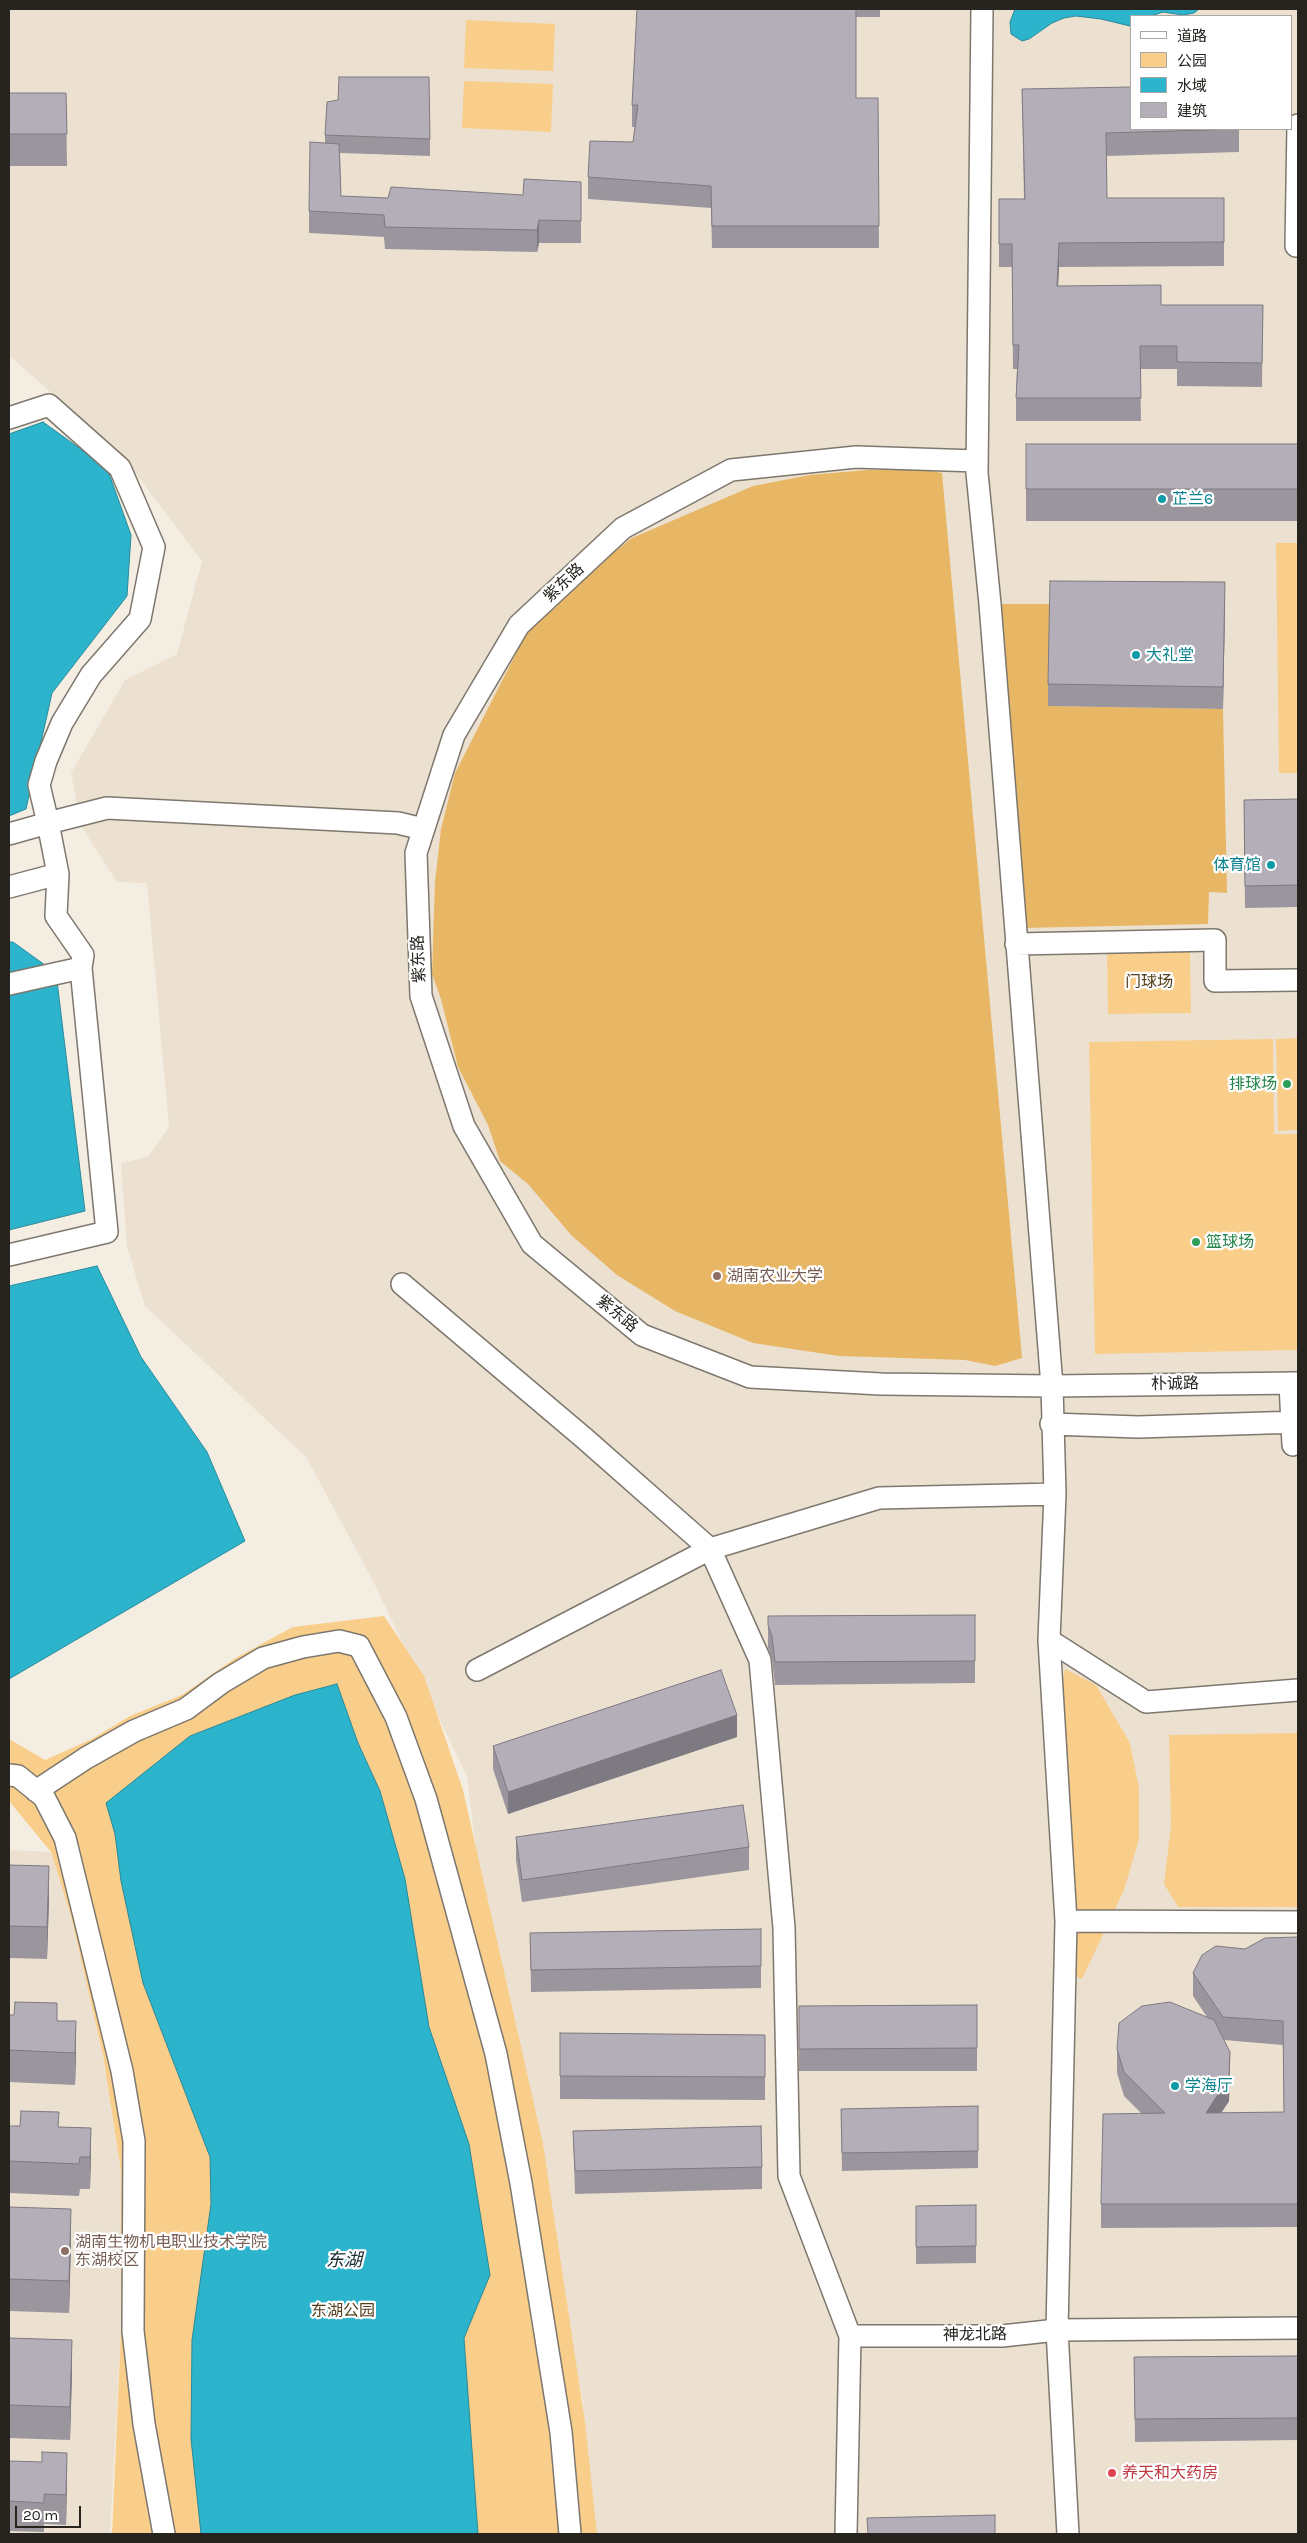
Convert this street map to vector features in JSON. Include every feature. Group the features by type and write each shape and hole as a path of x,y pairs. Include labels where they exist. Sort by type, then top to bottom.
{"street":[{"path":"982,9 977,461 1052,1386 1051,1424 1055,1494 1049,1640 1066,1921 1057,2330 1068,2534"},
{"path":"1298,125 1296,246 1298,246"},
{"path":"9,418 49,405 120,468 154,547 140,619 92,675 62,723 39,785 58,874 56,916 83,955 74,969 107,1232 9,1255"},
{"name":"紫东路","path":"977,461 856,457 731,470 623,528 519,625 454,735 416,853 420,996 464,1126 532,1244 642,1335 750,1377 881,1384 1052,1386"},
{"path":"9,834 107,808 398,823 424,829"},
{"path":"9,887 58,874"},
{"path":"1016,944 1215,940 1215,981 1298,980"},
{"path":"9,984 74,969"},
{"path":"402,1284 584,1438 710,1549 760,1660 784,1928 789,2176 850,2336 846,2534"},
{"path":"1293,1445 1295,1422 1294,1383"},
{"name":"朴诚路","path":"1052,1386 1294,1383"},
{"path":"1051,1424 1138,1427 1295,1422"},
{"path":"477,1670 710,1549 879,1498 1055,1494"},
{"path":"1049,1640 1146,1702 1298,1690"},
{"path":"36,1791 86,1758 134,1731 186,1709 221,1683 263,1658 303,1647 339,1641 359,1646 396,1717 426,1799 496,2054 521,2183 557,2403 570,2534"},
{"path":"9,1775 18,1776 44,1797 65,1838 122,2071 134,2141 133,2331 144,2424 164,2534"},
{"path":"1066,1921 1298,1922"},
{"name":"神龙北路","path":"850,2336 1002,2336 1057,2330 1298,2328"}],"shaded area":[{"name":"湖南农业大学","path":"9,9 1298,9 1298,2534 588,2534 583,2403 560,2285 489,1958 467,1776 371,1577 306,1457 145,1306 127,1247 121,1163 148,1157 169,1127 147,883 117,882 81,826 71,773 125,680 177,654 202,561 125,459 9,355"},
{"path":"867,470 927,470 942,473 1022,1358 995,1366 965,1360 839,1356 753,1343 675,1311 617,1275 571,1235 528,1184 500,1161 488,1125 458,1067 441,999 432,974 435,882 441,829 455,773 529,628 555,608 589,572 632,538 753,486 810,475"},
{"path":"990,604 1050,604 1048,706 1223,709 1227,893 1209,892 1208,924 1021,928"},
{"name":"湖南生物机电职业技术学院 东湖校区","path":"9,1850 51,1852 71,1916 103,2055 121,2171 121,2330 110,2534 9,2534"}],"green space":[{"path":"466,20 555,24 553,71 464,68"},
{"path":"464,81 553,84 551,132 462,128"},
{"path":"1276,543 1298,543 1298,773 1279,773"},
{"name":"门球场","path":"1190,950 1191,1013 1108,1014 1107,951"},
{"name":"排球场","path":"1298,1038 1298,1130 1278,1131 1276,1039"},
{"name":"篮球场","path":"1273,1039 1274,1134 1298,1134 1298,1350 1095,1354 1089,1042"},
{"name":"东湖公园","path":"384,1616 424,1676 463,1790 543,2144 585,2422 597,2534 112,2534 121,2330 121,2171 103,2055 71,1916 51,1852 9,1801 9,1739 45,1760 92,1739 130,1716 182,1695 234,1659 293,1627"},
{"path":"1065,1669 1096,1685 1130,1743 1139,1788 1139,1839 1124,1890 1082,1979 1073,1975 1063,1680"},
{"path":"1298,1733 1298,1907 1178,1907 1164,1884 1171,1825 1169,1735"}],"water":[{"path":"1015,9 1199,9 1194,13 1183,15 1163,12 1154,15 1130,15 1130,26 1101,19 1076,16 1064,18 1052,23 1029,39 1022,41 1011,34 1010,22"},
{"path":"43,422 107,468 131,535 127,596 52,693 26,809 9,816 9,434"},
{"path":"9,942 13,942 56,973 85,1211 9,1230"},
{"path":"97,1266 141,1357 207,1452 245,1541 9,1679 9,1286"},
{"name":"东湖","path":"337,1684 358,1743 380,1791 405,1879 429,2027 469,2144 490,2275 464,2338 478,2534 201,2534 191,2439 192,2340 211,2204 210,2157 143,1983 121,1881 115,1834 106,1803 190,1736 295,1695"}],"building":[{"path":"637,9 856,9 856,98 878,98 879,226 712,226 711,186 588,177 590,141 633,142 638,105 632,105"},
{"path":"339,77 429,77 430,139 325,135 327,102 338,100"},
{"path":"1130,87 1130,130 1206,130 1106,133 1107,198 1224,198 1224,242 1059,243 1057,286 1161,285 1161,305 1263,305 1262,363 1177,362 1177,346 1140,346 1141,398 1016,398 1019,345 1013,345 1012,244 999,244 999,199 1025,199 1022,89"},
{"path":"9,93 66,93 67,134 9,134"},
{"path":"310,142 339,144 341,196 388,198 391,187 523,195 524,179 581,182 581,221 539,220 537,230 385,227 384,215 309,211"},
{"path":"1026,444 1298,444 1298,489 1026,489"},
{"name":"大礼堂","path":"1050,581 1225,582 1223,687 1048,684"},
{"name":"体育馆","path":"1298,799 1298,885 1245,886 1244,800"},
{"path":"975,1615 975,1661 775,1662 772,1636 768,1625 768,1616"},
{"path":"721,1670 737,1715 508,1792 493,1746"},
{"path":"743,1805 749,1847 522,1880 516,1837"},
{"path":"9,1865 49,1866 47,1927 9,1926"},
{"path":"761,1929 761,1966 531,1970 530,1933"},
{"path":"1298,1937 1298,2204 1101,2204 1103,2114 1165,2113 1124,2072 1117,2049 1119,2023 1142,2006 1170,2002 1214,2020 1230,2052 1229,2077 1206,2113 1284,2112 1283,2021 1223,2017 1193,1973 1202,1955 1216,1946 1245,1949 1265,1938"},
{"path":"15,2002 57,2003 57,2021 76,2021 75,2053 9,2050 9,2015 14,2015"},
{"path":"977,2005 977,2048 799,2049 799,2006"},
{"path":"560,2033 765,2035 765,2077 560,2076"},
{"path":"978,2106 978,2151 842,2153 841,2109"},
{"path":"21,2111 59,2112 58,2127 91,2128 90,2157 80,2157 79,2164 9,2161 9,2126 20,2126"},
{"path":"761,2126 762,2167 575,2171 573,2131"},
{"path":"976,2205 976,2246 916,2247 916,2206"},
{"path":"9,2207 71,2209 69,2281 9,2279"},
{"path":"9,2338 72,2340 70,2407 9,2405"},
{"path":"1298,2356 1298,2418 1135,2419 1134,2357"},
{"path":"42,2452 67,2453 66,2495 44,2494 44,2503 9,2501 9,2461 42,2462"},
{"path":"995,2515 995,2534 868,2534 867,2518"}],"place":[{"name":"芷兰6","path":"1162,499"},
{"name":"大礼堂","path":"1136,655"},
{"name":"体育馆","path":"1271,865"},
{"name":"排球场","path":"1287,1084"},
{"name":"篮球场","path":"1196,1242"},
{"name":"湖南农业大学","path":"717,1276"},
{"name":"学海厅","path":"1175,2086"},
{"name":"湖南生物机电职业技术学院 东湖校区","path":"65,2251"},
{"name":"养天和大药房","path":"1112,2473"}]}
